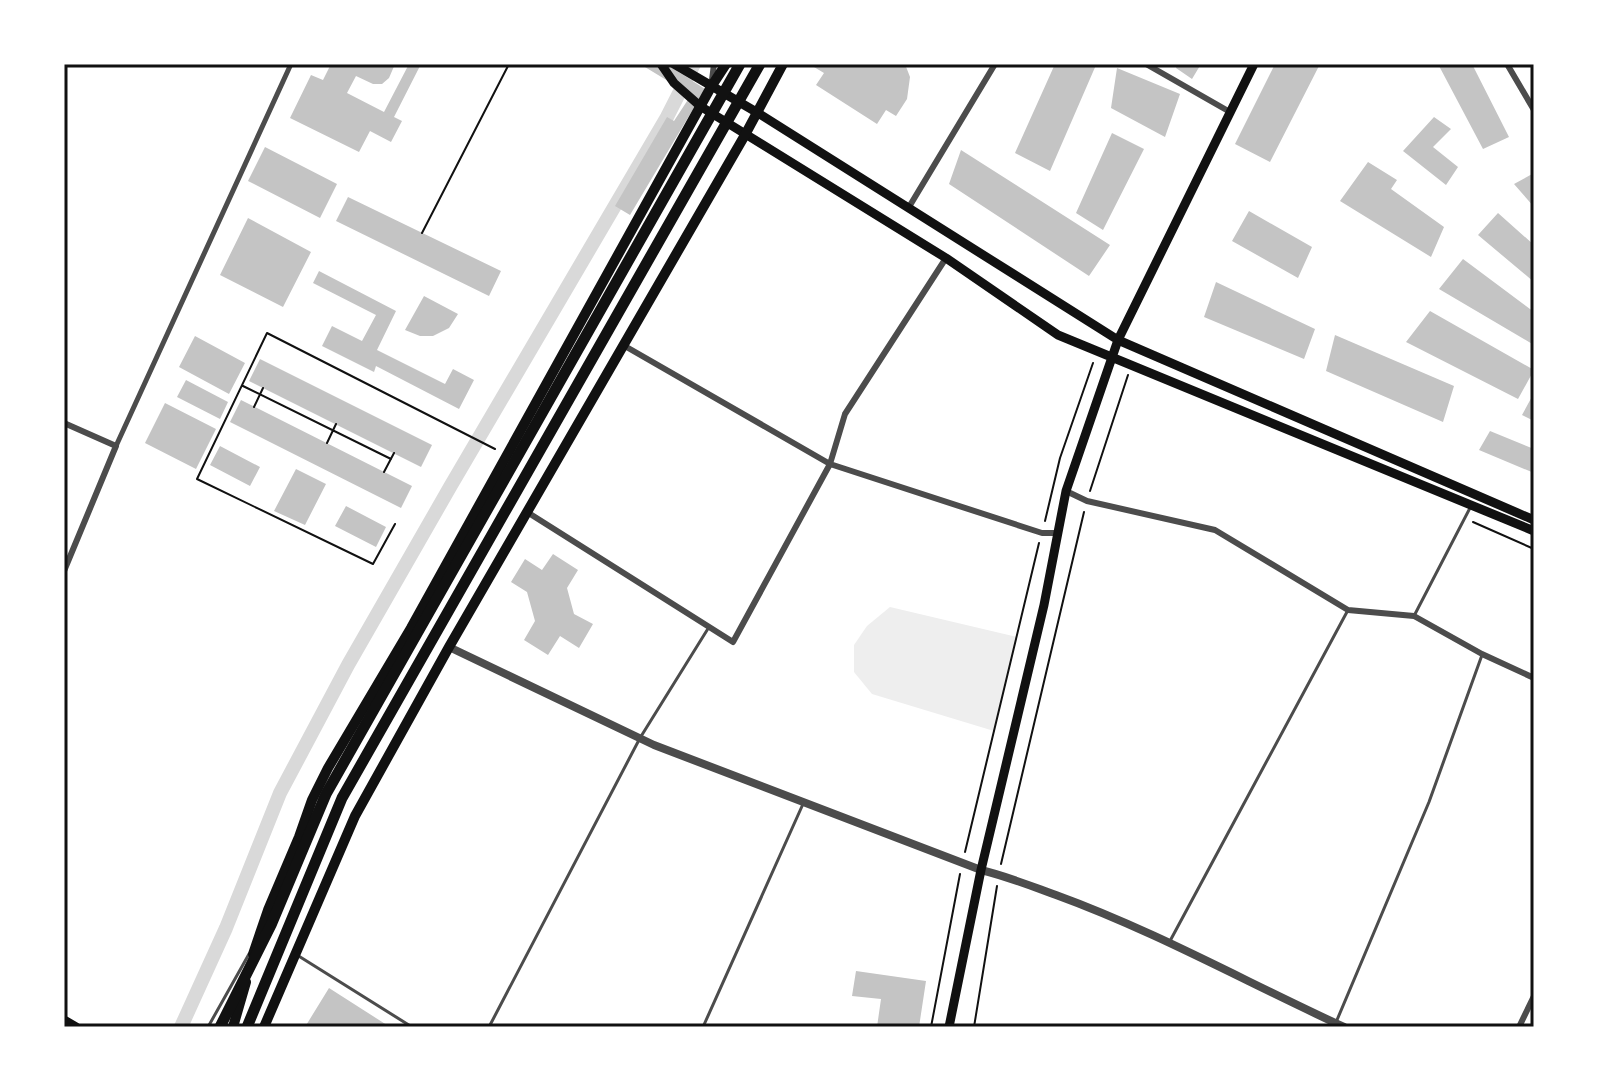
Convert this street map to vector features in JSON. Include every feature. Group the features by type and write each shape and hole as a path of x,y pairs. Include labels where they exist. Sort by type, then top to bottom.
{"highway":[{"path":"220,1027 271,925 326,794 740,64"},
{"path":"247,1027 342,798 760,64"}],"main road":[{"path":"661,64 674,83 700,106 946,258 1058,335 1474,500 1534,520"},
{"path":"233,1027 256,940 312,800 328,768 411,628 726,64"},
{"path":"264,1027 355,816 449,647 758,113 783,64"},
{"path":"949,1027 981,870 1034,653 1066,491 1118,340 1254,64"},
{"path":"678,66 909,207 1118,340 1474,500 1534,531"},
{"path":"64,1020 76,1027"}],"street":[{"path":"64,571 116,446 291,64"},
{"path":"711,87 714,64"},
{"path":"909,207 995,64"},
{"path":"1146,64 1230,112"},
{"path":"1507,64 1534,113"},
{"path":"527,512 733,642 830,464 845,414 946,258"},
{"path":"623,345 830,464 1042,533 1058,533"},
{"path":"64,423 116,446"},
{"path":"1066,491 1087,501 1215,530 1348,610 1414,616 1482,654 1534,678"},
{"path":"449,647 640,738 962,863 1089,907 1340,1025"},
{"path":"1519,1027 1534,996"}],"lane":[{"path":"1414,616 1474,500"},
{"path":"1169,943 1348,610"},
{"path":"489,1027 640,738 709,627"},
{"path":"1340,1025 1429,802 1482,654"},
{"path":"703,1027 804,803"},
{"path":"208,1027 256,940"},
{"path":"295,954 412,1027"}],"path":[{"path":"422,233 509,64"},
{"path":"395,524 373,564 197,479 267,333 486,445"},
{"path":"931,1027 962,863 1060,458 1097,351"},
{"path":"974,1027 999,875 1087,501 1132,365"},
{"path":"242,385 391,459"},
{"path":"254,407 263,388"},
{"path":"327,443 336,424"},
{"path":"384,472 394,453"},
{"path":"1465,518 1534,549"}],"shaded area":[{"path":"890,607 1017,637 994,731 872,694 854,672 854,645 867,626"}],"building":[{"path":"331,64 395,64 389,78 382,84 373,84 356,76 347,93 384,112 409,64 421,64 394,117 402,121 391,142 370,131 359,152 290,118 311,75 323,80"},
{"path":"640,64 666,64 705,89 630,215 615,206 667,117 674,121 691,95"},
{"path":"809,64 905,64 910,77 907,99 896,116 886,110 877,124 816,85 824,73"},
{"path":"1055,64 1096,65 1050,171 1015,153"},
{"path":"1177,64 1201,64 1192,79 1176,68"},
{"path":"1275,64 1320,64 1270,162 1235,144"},
{"path":"1438,64 1472,64 1509,137 1483,149"},
{"path":"1117,68 1180,94 1165,137 1111,108"},
{"path":"1434,117 1451,129 1433,147 1458,167 1446,185 1403,151"},
{"path":"1112,133 1144,149 1103,230 1076,213"},
{"path":"265,147 337,184 320,218 248,181"},
{"path":"961,150 1110,245 1089,276 949,184"},
{"path":"1368,162 1397,180 1391,189 1444,227 1431,257 1340,201"},
{"path":"1534,173 1534,207 1514,184"},
{"path":"348,197 501,271 489,296 336,221"},
{"path":"1249,211 1312,247 1298,278 1232,241"},
{"path":"1498,213 1534,245 1534,282 1478,235"},
{"path":"248,218 311,252 283,307 220,275"},
{"path":"1463,259 1534,312 1534,345 1439,289"},
{"path":"319,271 396,311 377,350 445,384 453,369 474,380 459,409 376,366 374,372 322,346 332,326 362,341 376,315 313,283"},
{"path":"1216,282 1315,329 1304,359 1204,317"},
{"path":"424,296 458,314 449,328 433,336 420,336 405,330"},
{"path":"1430,311 1534,370 1518,399 1406,342"},
{"path":"1335,335 1454,386 1443,422 1326,371"},
{"path":"195,336 245,363 229,394 179,367"},
{"path":"260,359 432,445 421,467 249,381"},
{"path":"186,380 228,402 220,419 177,397"},
{"path":"1534,393 1534,421 1522,415"},
{"path":"241,400 412,486 401,508 230,422"},
{"path":"165,403 216,429 196,469 145,443"},
{"path":"1490,431 1534,449 1534,473 1479,450"},
{"path":"220,446 260,467 250,486 210,465"},
{"path":"296,469 326,484 305,525 274,511"},
{"path":"346,506 386,527 376,547 335,526"},
{"path":"553,554 578,570 567,588 574,614 593,624 579,648 560,636 548,655 524,640 535,621 527,592 511,582 525,559 542,570"},
{"path":"856,971 926,981 919,1027 877,1027 881,999 852,996"},
{"path":"329,988 390,1027 305,1027"}],"waterway":[{"path":"181,1027 226,928 280,793 348,665 667,117 694,64"}]}
